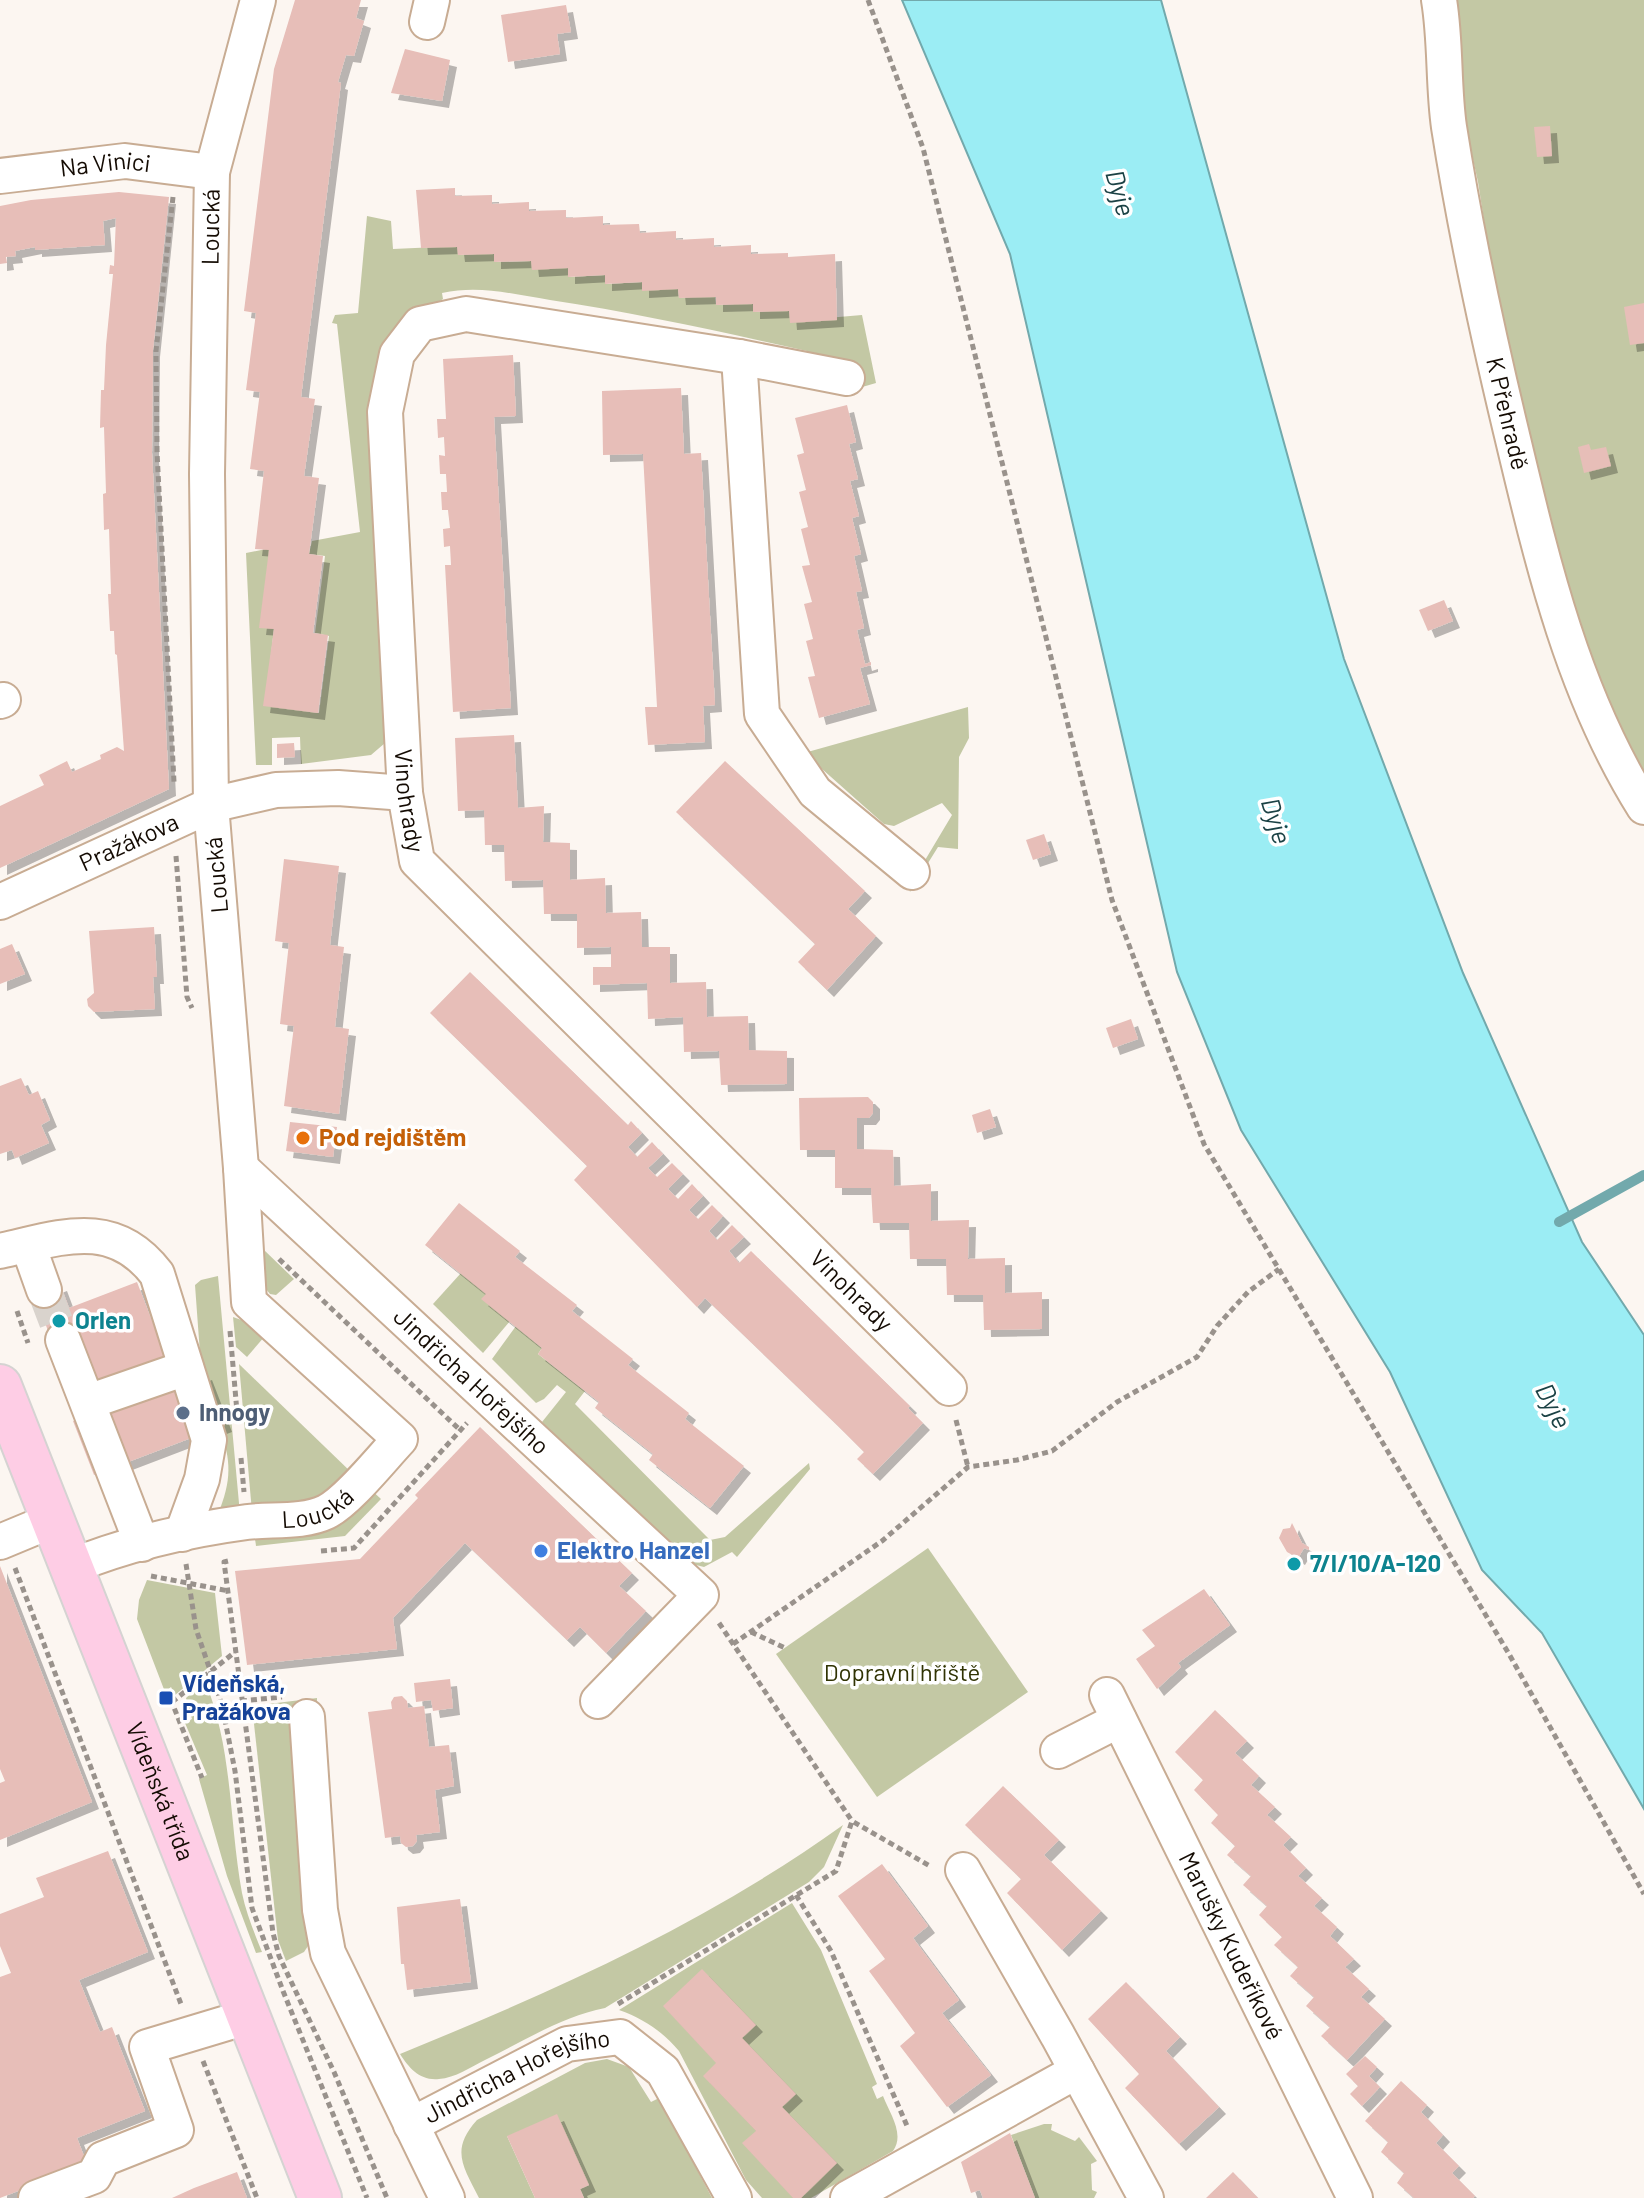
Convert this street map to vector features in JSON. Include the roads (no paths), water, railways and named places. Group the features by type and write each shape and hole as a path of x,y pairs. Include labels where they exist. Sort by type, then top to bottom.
{"main road":[{"name":"Vídeňská třída","path":"0,1386 320,2198"}],"street":[{"name":"Loucká","path":"70,1567 107,1552 182,1534 326,1512 400,1439 249,1302 211,805 207,459 212,172 258,0"},
{"name":"K Přehradě","path":"1439,0 1449,125 1488,332 1544,571 1583,688 1626,779 1644,807"},
{"name":"Na Vinici","path":"0,176 125,161 212,172"},
{"name":"Vinohrady","path":"847,378 739,357 466,314 420,324 397,354 385,412 405,793 417,861 949,1388"},
{"path":"739,357 762,714 815,792 912,872"},
{"name":"Pražákova","path":"0,902 211,805 276,790 338,788 405,793"},
{"name":"Jindřicha Hořejšího","path":"241,1168 701,1595 598,1701"},
{"path":"44,1290 14,1248 69,1236 97,1235 133,1248 157,1274 209,1440 202,1479 182,1534"},
{"path":"63,1340 142,1544"},
{"path":"88,1402 186,1368"},
{"path":"2,1541 53,1520"},
{"path":"297,1707 326,1943 342,1985 447,2198"},
{"name":"Marušky Kudeříkové","path":"1058,1751 1113,1707 1355,2198"},
{"path":"963,1870 1077,2071 1143,2197"},
{"path":"36,2198 94,2176 103,2159 176,2130 147,2047 250,2016"},
{"name":"Jindřicha Hořejšího","path":"411,2125 567,2044 620,2037 663,2071 734,2198"},
{"path":"848,2198 1077,2071"}],"water":[{"name":"Dyje","path":"902,0 1161,0 1344,659 1463,973 1582,1242 1644,1335 1644,1809 1542,1633 1482,1570 1390,1372 1241,1130 1177,972 1010,254"}],"waterway":[{"path":"1559,1222 1644,1175"}],"tunnel":[{"path":"44,1290 63,1340"}],"place":[{"name":"Pod rejdištěm","path":"303,1138"},
{"name":"Orlen","path":"59,1321"},
{"name":"Innogy","path":"183,1413"},
{"name":"Elektro Hanzel","path":"541,1551"},
{"name":"7/I/10/A-120","path":"1294,1564"},
{"name":"Vídeňská, Pražákova","path":"166,1698"}],"park label":[{"name":"Dopravní hřiště","path":"902,1673"}]}
